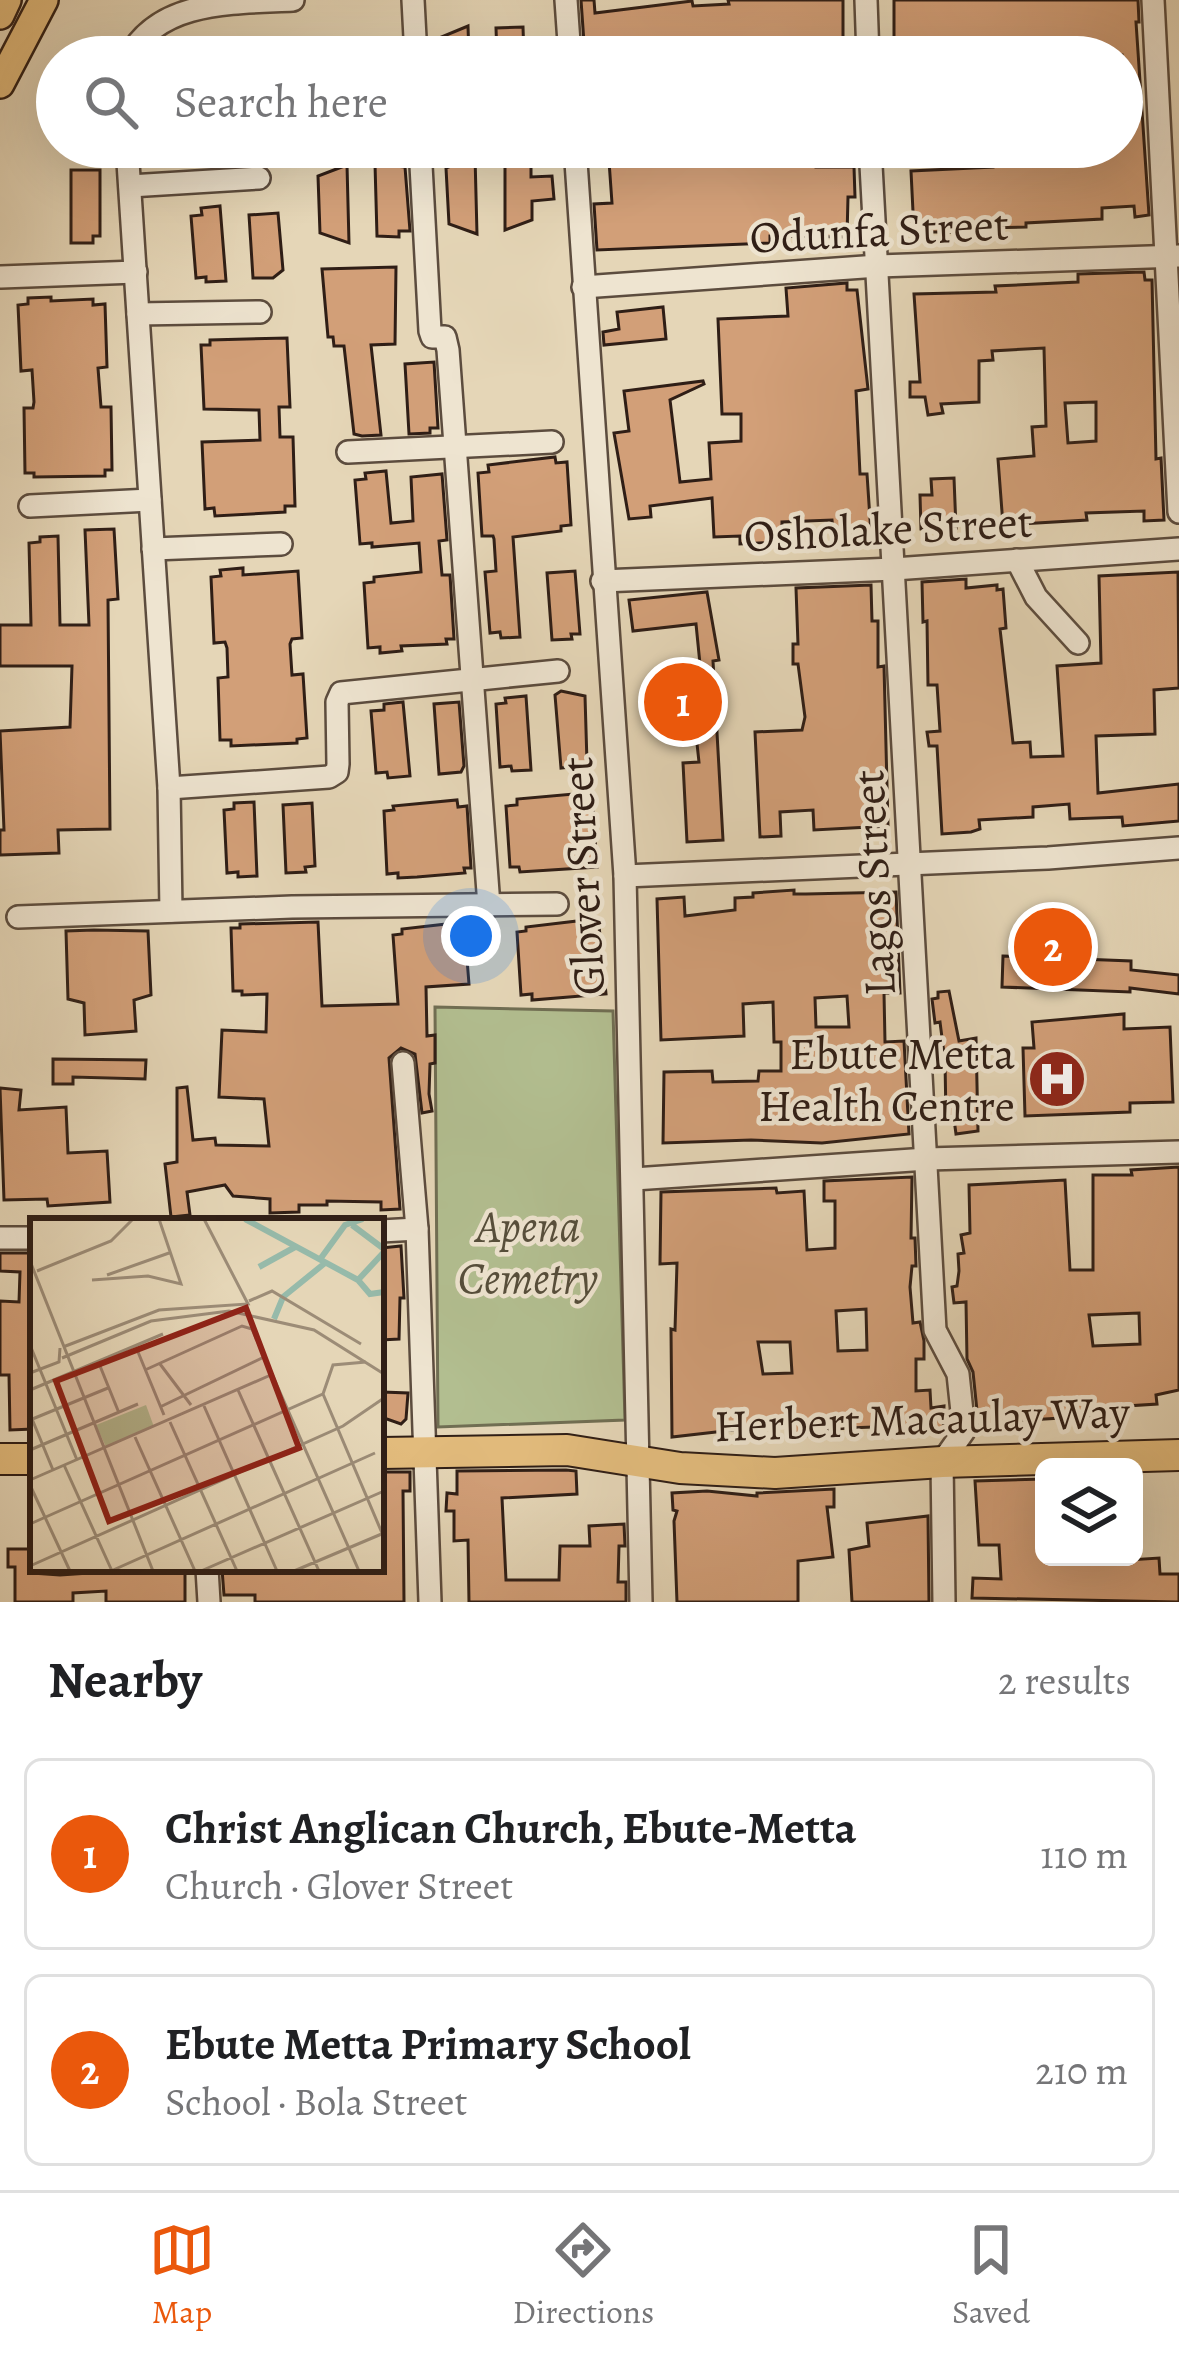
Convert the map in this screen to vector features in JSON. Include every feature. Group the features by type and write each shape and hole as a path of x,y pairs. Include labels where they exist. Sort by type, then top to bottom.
{"highway":[{"name":"Herbert Macaulay Way","path":"384,1453 567,1450 727,1472 775,1473 1179,1455"},
{"path":"0,1460 30,1459"}],"main road":[{"path":"0,15 7,0"},
{"path":"0,84 44,0"}],"street":[{"path":"139,36 153,21 174,10 293,0"},
{"path":"413,0 415,36"},
{"path":"566,0 569,36"},
{"path":"866,0 867,36"},
{"path":"1153,0 1173,257 1179,512"},
{"path":"129,168 169,788 171,911"},
{"path":"421,168 430,331 432,337 445,338 489,906"},
{"name":"Glover Street","path":"576,168 625,876 641,1602"},
{"name":"Lagos Street","path":"871,168 935,1330 958,1374 964,1432 942,1462 944,1602"},
{"path":"130,186 259,178"},
{"name":"Odunfa Street","path":"583,287 878,266 1173,257"},
{"path":"1,277 136,272"},
{"path":"138,314 260,312"},
{"path":"348,452 552,442"},
{"path":"30,506 150,500"},
{"path":"153,549 281,544"},
{"name":"Osholake Street","path":"602,580 894,569 1179,549"},
{"path":"1017,560 1036,598 1078,643"},
{"path":"169,788 329,777 337,772 341,693 558,671"},
{"path":"625,876 1179,848"},
{"path":"17,917 557,904"},
{"path":"403,1063 416,1229 430,1602"},
{"path":"634,1180 927,1159 1179,1152"},
{"path":"384,1231 416,1229"},
{"path":"207,1572 209,1602"}],"green space":[{"name":"Apena Cemetry","path":"435,1007 613,1011 625,1420 438,1427"}],"building":[{"path":"581,0 594,0 595,13 692,1 693,6 729,4 728,0 843,0 843,36 584,36"},
{"path":"894,0 1138,0 1137,36 894,36"},
{"path":"468,26 468,36 444,36"},
{"path":"523,27 523,36 496,36 496,28"},
{"path":"1143,126 1149,215 1135,217 1134,206 1102,208 1102,219 1026,223 1026,227 983,228 983,232 914,232 911,171 1143,168"},
{"path":"347,168 349,243 320,233 318,176"},
{"path":"375,168 405,168 410,231 399,231 399,237 377,236"},
{"path":"446,168 475,168 477,234 449,224"},
{"path":"505,168 531,168 531,177 552,176 554,199 532,201 532,220 505,230"},
{"path":"610,168 854,168 855,197 848,197 847,237 770,236 770,243 597,250 594,204 612,203"},
{"path":"71,170 100,170 100,236 93,236 93,243 71,243"},
{"path":"220,206 226,281 206,282 206,277 196,278 191,216 202,215 201,208"},
{"path":"278,213 283,270 273,278 253,278 249,215"},
{"path":"396,267 395,344 371,345 381,435 362,436 354,434 344,346 334,346 333,337 328,337 322,269"},
{"path":"1144,272 1145,280 1152,280 1156,459 1161,458 1164,520 1144,521 1144,511 1086,513 1087,520 1003,525 998,459 1034,456 1032,427 1046,426 1044,348 992,351 993,360 979,361 979,402 941,404 943,413 928,415 925,397 910,397 910,382 920,382 914,294 996,292 995,286 1078,282 1078,274","holes":["1096,402 1096,441 1068,443 1065,403"]},
{"path":"847,283 847,290 857,290 868,389 856,391 860,474 867,474 871,534 849,535 849,528 833,529 832,520 782,522 782,542 740,544 740,536 714,537 712,498 650,506 651,517 629,519 614,433 629,431 624,391 703,381 670,400 680,482 711,479 709,443 741,441 741,414 722,414 718,319 788,316 786,288"},
{"path":"51,297 51,301 93,299 93,305 105,304 107,367 98,368 101,407 111,407 112,470 105,470 105,476 34,477 34,473 25,473 24,408 33,408 34,402 32,370 21,371 18,305 28,304 28,298"},
{"path":"663,307 666,339 604,345 603,332 619,329 617,312"},
{"path":"287,338 290,407 279,407 280,437 293,437 295,506 285,506 285,512 215,516 214,508 205,509 202,442 260,440 259,410 204,409 201,345 210,345 210,340"},
{"path":"434,362 438,428 409,434 405,364"},
{"path":"555,457 556,463 567,462 571,525 561,526 561,531 513,537 520,637 501,638 500,632 490,633 485,572 496,571 494,539 482,536 478,473 489,472 488,465"},
{"path":"386,471 391,523 413,521 411,477 442,474 447,540 439,541 442,575 450,575 454,639 446,639 447,644 401,646 402,651 380,653 380,647 368,648 364,583 374,582 374,577 421,572 419,543 360,544 355,480 366,479 365,473"},
{"path":"954,478 956,528 921,529 920,495 932,495 931,479"},
{"path":"114,529 118,599 108,600 110,829 58,830 59,853 0,855 0,830 4,830 0,731 70,727 72,666 0,666 0,625 31,625 29,543 58,536 60,625 89,625 85,530"},
{"path":"243,568 243,575 298,571 302,638 290,644 292,675 303,674 307,738 297,743 231,746 231,740 220,740 218,678 228,677 227,648 225,642 214,643 211,577 221,576 220,570"},
{"path":"575,571 580,634 552,640 547,573"},
{"path":"1178,572 1179,688 1154,690 1155,734 1096,736 1098,793 1179,784 1179,821 1123,826 1122,817 1070,819 1069,804 1033,807 1033,817 979,820 980,829 942,834 937,746 929,746 927,732 940,731 937,685 928,685 922,582 966,579 966,588 997,585 997,590 1003,589 1006,628 1000,629 1013,743 1030,742 1031,757 1063,756 1057,666 1101,663 1099,576"},
{"path":"871,585 872,621 878,621 878,667 884,666 888,826 814,830 813,810 780,812 781,836 760,837 755,732 802,730 805,717 798,664 793,664 793,644 798,644 796,588"},
{"path":"707,592 719,660 713,661 723,840 687,842 683,763 699,762 695,725 656,728 649,694 658,694 656,677 701,674 696,624 633,631 629,600"},
{"path":"561,691 585,696 587,763 579,766 561,768 555,695"},
{"path":"526,696 531,770 512,771 511,766 500,767 496,704"},
{"path":"403,702 410,776 388,778 387,772 376,773 371,711"},
{"path":"459,702 464,766 461,772 439,774 434,704"},
{"path":"592,796 597,867 520,872 519,867 510,867 506,806 517,805 517,799"},
{"path":"457,800 458,807 467,806 471,868 464,868 465,873 417,877 387,874 384,811 394,810 393,806"},
{"path":"254,802 257,876 238,877 238,872 227,873 224,810 234,809 234,803"},
{"path":"312,803 315,866 305,867 306,872 286,873 283,805"},
{"path":"896,892 900,993 884,993 885,1042 904,1041 909,1134 822,1143 663,1143 664,1072 712,1071 713,1082 758,1081 759,1071 781,1071 781,1042 774,1042 773,1002 743,1004 744,1036 661,1040 657,899 684,897 685,916 735,910 735,898 753,897 753,893","holes":["847,996 849,1027 816,1027 815,998"]},
{"path":"594,919 599,926 606,994 532,1000 532,994 521,995 517,932"},
{"path":"318,922 322,1006 398,1004 393,935 402,934 402,929 464,922 469,984 426,987 427,1036 435,1035 435,1063 430,1064 432,1111 422,1113 415,1054 401,1048 389,1058 400,1209 381,1210 381,1202 327,1201 327,1205 299,1205 299,1212 270,1213 270,1199 233,1196 225,1185 187,1192 190,1215 171,1217 165,1164 177,1162 177,1088 187,1087 193,1140 215,1138 216,1145 269,1146 264,1099 219,1097 222,1030 266,1032 267,994 233,991 231,928"},
{"path":"66,931 148,931 151,995 134,1000 136,1031 85,1035 84,1003 68,999"},
{"path":"1003,956 1131,961 1131,970 1179,975 1179,994 1130,988 1130,992 1002,987"},
{"path":"949,991 959,1041 976,1038 978,1131 956,1134 954,1119 946,1119 945,1061 932,999 938,998 938,992"},
{"path":"1124,1014 1124,1029 1170,1027 1173,1102 1130,1103 1130,1112 1025,1116 1023,1048 1034,1048 1032,1022"},
{"path":"53,1059 146,1060 145,1079 73,1077 73,1084 53,1084"},
{"path":"0,1088 21,1090 19,1110 66,1107 68,1153 107,1151 110,1202 48,1206 47,1199 4,1200"},
{"path":"1179,1167 1179,1390 1156,1395 1157,1404 1127,1406 1127,1414 1012,1421 1012,1428 979,1430 973,1372 967,1359 966,1302 954,1303 952,1287 957,1286 958,1254 964,1253 961,1235 970,1233 969,1185 1065,1180 1070,1270 1093,1270 1093,1175 1132,1175 1131,1170","holes":["1139,1313 1140,1344 1093,1346 1089,1315"]},
{"path":"912,1177 911,1238 915,1238 916,1266 912,1266 910,1287 913,1323 920,1322 924,1341 924,1359 916,1359 916,1391 930,1390 931,1408 944,1406 943,1432 898,1434 898,1426 795,1436 794,1423 672,1437 671,1329 675,1330 677,1263 660,1264 661,1192 804,1191 807,1250 835,1248 835,1201 824,1201 824,1181","holes":["866,1309 867,1350 838,1351 836,1311","758,1342 790,1342 792,1373 763,1374"]},
{"path":"401,1246 404,1298 400,1298 399,1339 384,1340 384,1248"},
{"path":"0,1253 30,1253 30,1429 10,1430 9,1375 0,1375 0,1301 19,1302 20,1272 0,1271"},
{"path":"384,1392 408,1393 406,1419 401,1424 384,1418"},
{"path":"457,1471 576,1471 577,1494 502,1498 506,1580 559,1580 560,1546 590,1546 589,1526 624,1524 618,1582 626,1582 626,1602 469,1602 468,1540 454,1541 454,1511 446,1511 447,1493 457,1494"},
{"path":"384,1472 410,1472 410,1491 403,1491 404,1602 255,1602 255,1595 224,1595 222,1572 384,1572"},
{"path":"1035,1479 1035,1566 1143,1566 1143,1559 1159,1558 1160,1574 1179,1574 1179,1602 972,1598 973,1578 1001,1579 999,1545 979,1545 975,1481"},
{"path":"834,1489 834,1507 827,1507 833,1557 798,1561 798,1602 677,1602 677,1511 672,1493 757,1496"},
{"path":"928,1516 929,1602 852,1602 849,1550 869,1546 867,1523"},
{"path":"8,1549 30,1549 33,1573 185,1572 185,1602 106,1602 106,1591 73,1593 73,1602 15,1602 15,1567 8,1567"}],"place":[{"name":"Christ Anglican Church, Ebute-Metta","path":"683,702"},
{"name":"Ebute Metta Primary School","path":"1053,947"},
{"name":"Ebute Metta Health Centre","path":"1057,1079"}]}
